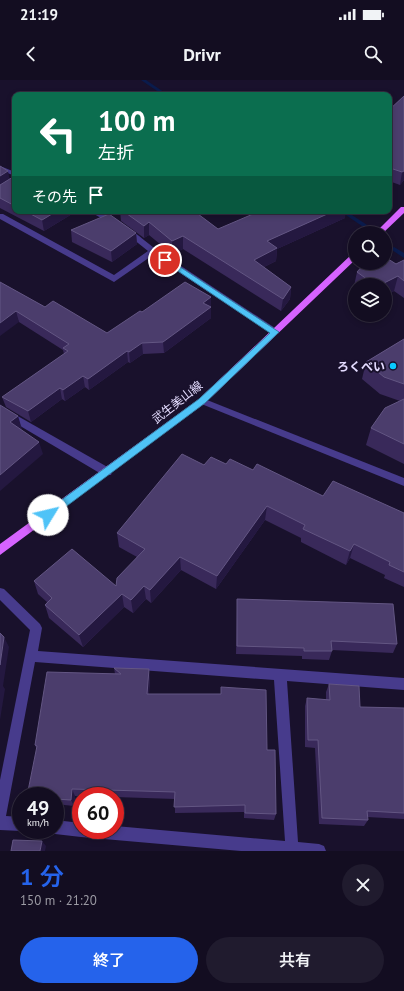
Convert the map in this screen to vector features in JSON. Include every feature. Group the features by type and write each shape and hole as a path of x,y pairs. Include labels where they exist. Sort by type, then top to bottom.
{"main road":[{"path":"386,226 404,209"},
{"name":"武生美山線","path":"0,550 202,401 348,263"}],"street":[{"path":"0,168 12,173"},
{"path":"98,214 126,229 153,252 275,332"},
{"path":"0,216 114,279 153,252"},
{"path":"202,401 404,482"},
{"path":"0,410 107,472"},
{"path":"0,593 36,628 0,814"},
{"path":"30,656 404,684"},
{"path":"280,675 292,849"},
{"path":"0,822 12,823"},
{"path":"124,834 319,851"}],"building":[{"path":"404,96 404,171 402,172 392,169 392,107"},
{"path":"0,166 8,171 0,176"},
{"path":"12,178 12,204 0,198 0,185"},
{"path":"31,214 52,214 42,220"},
{"path":"109,214 136,233 111,251 71,230"},
{"path":"127,214 198,214 218,229 253,214 327,214 267,241 277,248 254,260 291,287 283,299 183,236 172,241 149,222 144,226"},
{"path":"404,260 404,281 398,276 392,279 365,278 357,272 359,270 392,270 392,261 396,264"},
{"path":"0,282 45,307 53,301 107,333 140,311 142,312 185,282 211,297 203,303 211,307 163,342 142,343 129,352 127,351 88,379 83,376 63,390 60,388 28,411 2,397 68,351 63,348 69,344 16,311 0,323"},
{"path":"404,339 404,384 384,377 366,362"},
{"path":"404,399 404,444 371,428 385,408"},
{"path":"0,405 18,416 10,422 39,442 0,475"},
{"path":"182,454 204,465 211,457 226,464 230,459 253,470 257,464 323,496 333,481 404,513 404,572 389,565 390,562 354,544 350,551 303,529 305,525 267,506 217,576 180,557 150,590 144,586 131,600 122,594 79,635 45,605 52,598 34,581 72,549 116,586 117,578 145,549 117,533"},
{"path":"237,599 393,604 397,644 331,641 332,651 304,651 304,648 237,646"},
{"path":"0,633 4,637 0,665"},
{"path":"114,668 149,669 147,694 221,694 221,687 266,690 267,750 275,750 276,814 245,813 245,805 174,807 175,792 124,791 124,787 72,787 71,800 64,800 64,787 29,787 37,746 35,745 47,672 121,674"},
{"path":"329,684 359,686 360,707 404,708 404,813 367,811 368,820 322,818 318,740 308,740 307,698 330,700"},
{"path":"13,840 42,841 40,851 11,851"}],"waterway":[{"path":"143,80 161,92"},
{"path":"348,214 364,225"},
{"path":"394,249 404,256"}],"place":[{"name":"ろくべい","path":"393,366"}],"route":[{"path":"48,515 202,401 275,332 165,260"}]}
